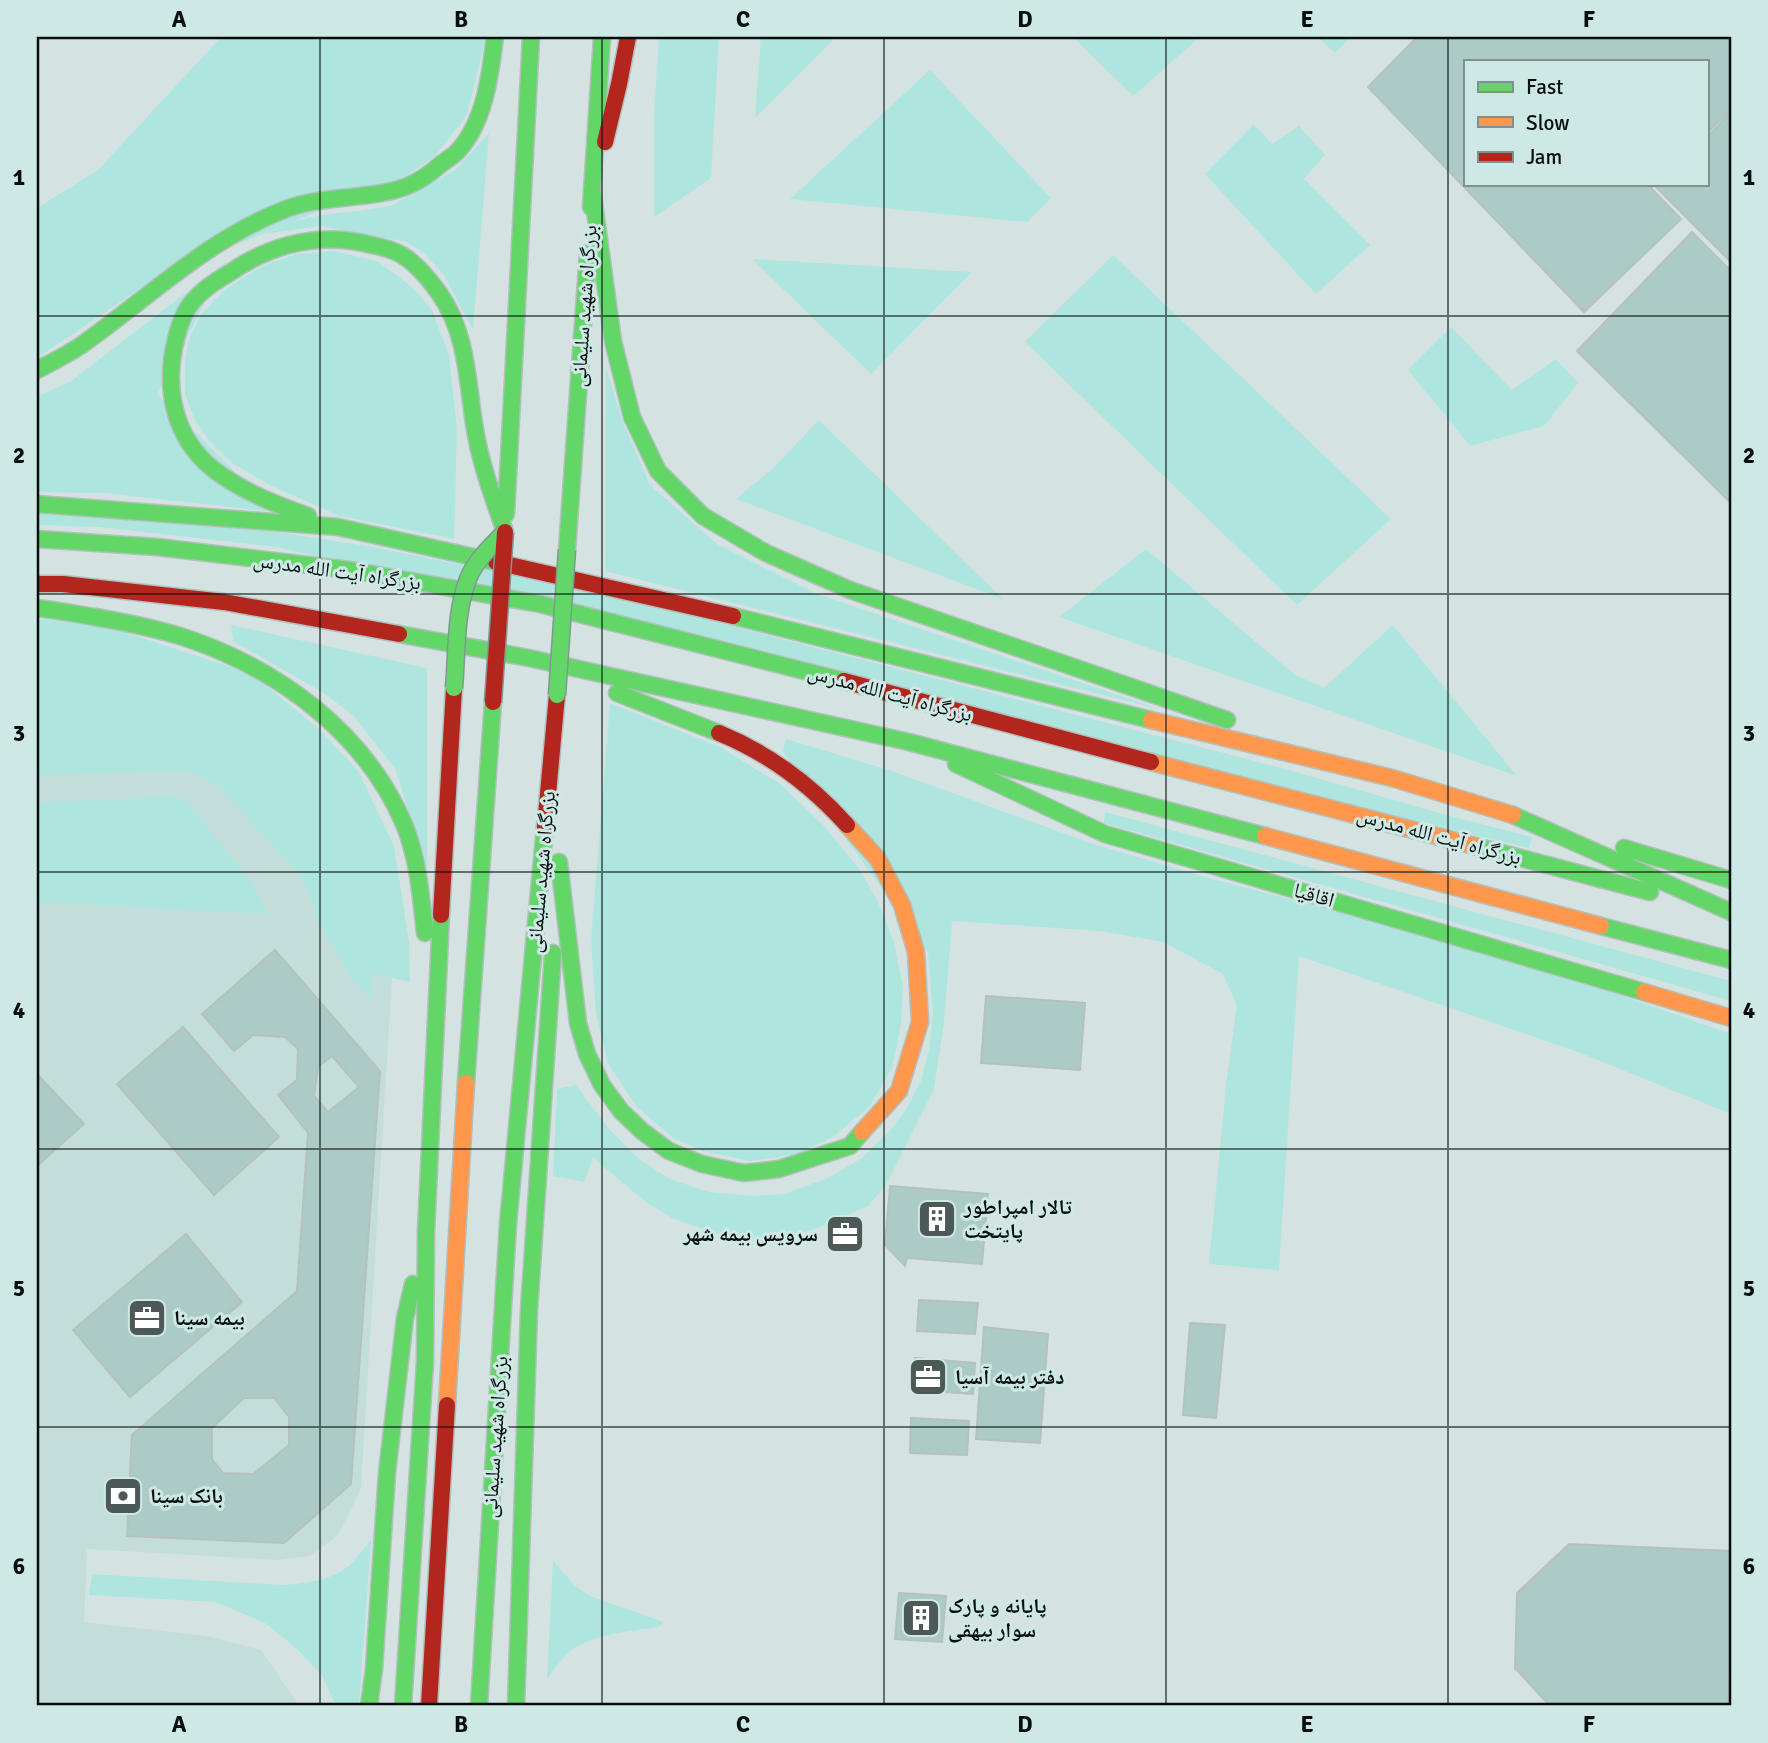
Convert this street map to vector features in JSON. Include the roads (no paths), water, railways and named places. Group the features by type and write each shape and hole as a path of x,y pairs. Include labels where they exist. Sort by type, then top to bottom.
{"main road":[{"path":"37,370 81,346 191,261 238,230 309,202 382,193 408,186 433,172 457,152 474,129 490,78 495,37"},
{"path":"429,1706 466,1077 505,532 531,37"},
{"name":"بزرگراه شهید سلیمانی","path":"479,1706 508,1224 557,695 602,37"},
{"path":"628,37 620,84 592,189 612,341 632,417 657,471 703,516 766,553 850,590 1392,778 1731,880"},
{"path":"338,527 256,494 229,480 203,461 187,442 174,416 169,391 170,362 177,333 189,305 210,286 254,256 288,243 312,239 360,240 383,247 407,258 440,294 461,341 467,364 477,437 505,532"},
{"path":"37,504 338,527 687,604 1392,778"},
{"path":"401,1706 425,1362 426,1232 435,1015 454,688 460,621 468,579 488,548 505,532"},
{"name":"بزرگراه آیت الله مدرس","path":"37,539 157,547 350,570 540,604 1731,913"},
{"name":"بزرگراه آیت الله مدرس","path":"37,584 64,584 224,602 529,658 909,742 1731,960"},
{"path":"37,608 128,623 173,634 243,660 283,683 349,738 381,780 404,824 417,868 435,1015"},
{"path":"516,1706 529,1310 560,855 578,1023 587,1054 602,1085 621,1111 642,1131 669,1150 702,1164 744,1173 779,1169 850,1146 899,1091 920,1022 916,951 902,905 878,859 839,816 794,776 762,754 731,738 529,658"},
{"path":"557,695 565,780"},
{"name":"اقاقیا","path":"909,742 1105,834 1731,1018"},
{"path":"1505,812 1731,913"},
{"path":"369,1706 375,1656 387,1473 405,1318 426,1232"}],"place":[{"name":"تالار امپراطور پایتخت","path":"937,1219"},
{"name":"سرویس بیمه شهر","path":"845,1234"},
{"name":"بیمه سینا","path":"147,1318"},
{"name":"دفتر بیمه آسیا","path":"928,1377"},
{"name":"بانک سینا","path":"123,1496"},
{"name":"پایانه و پارک سوار بیهقی","path":"921,1618"}]}
